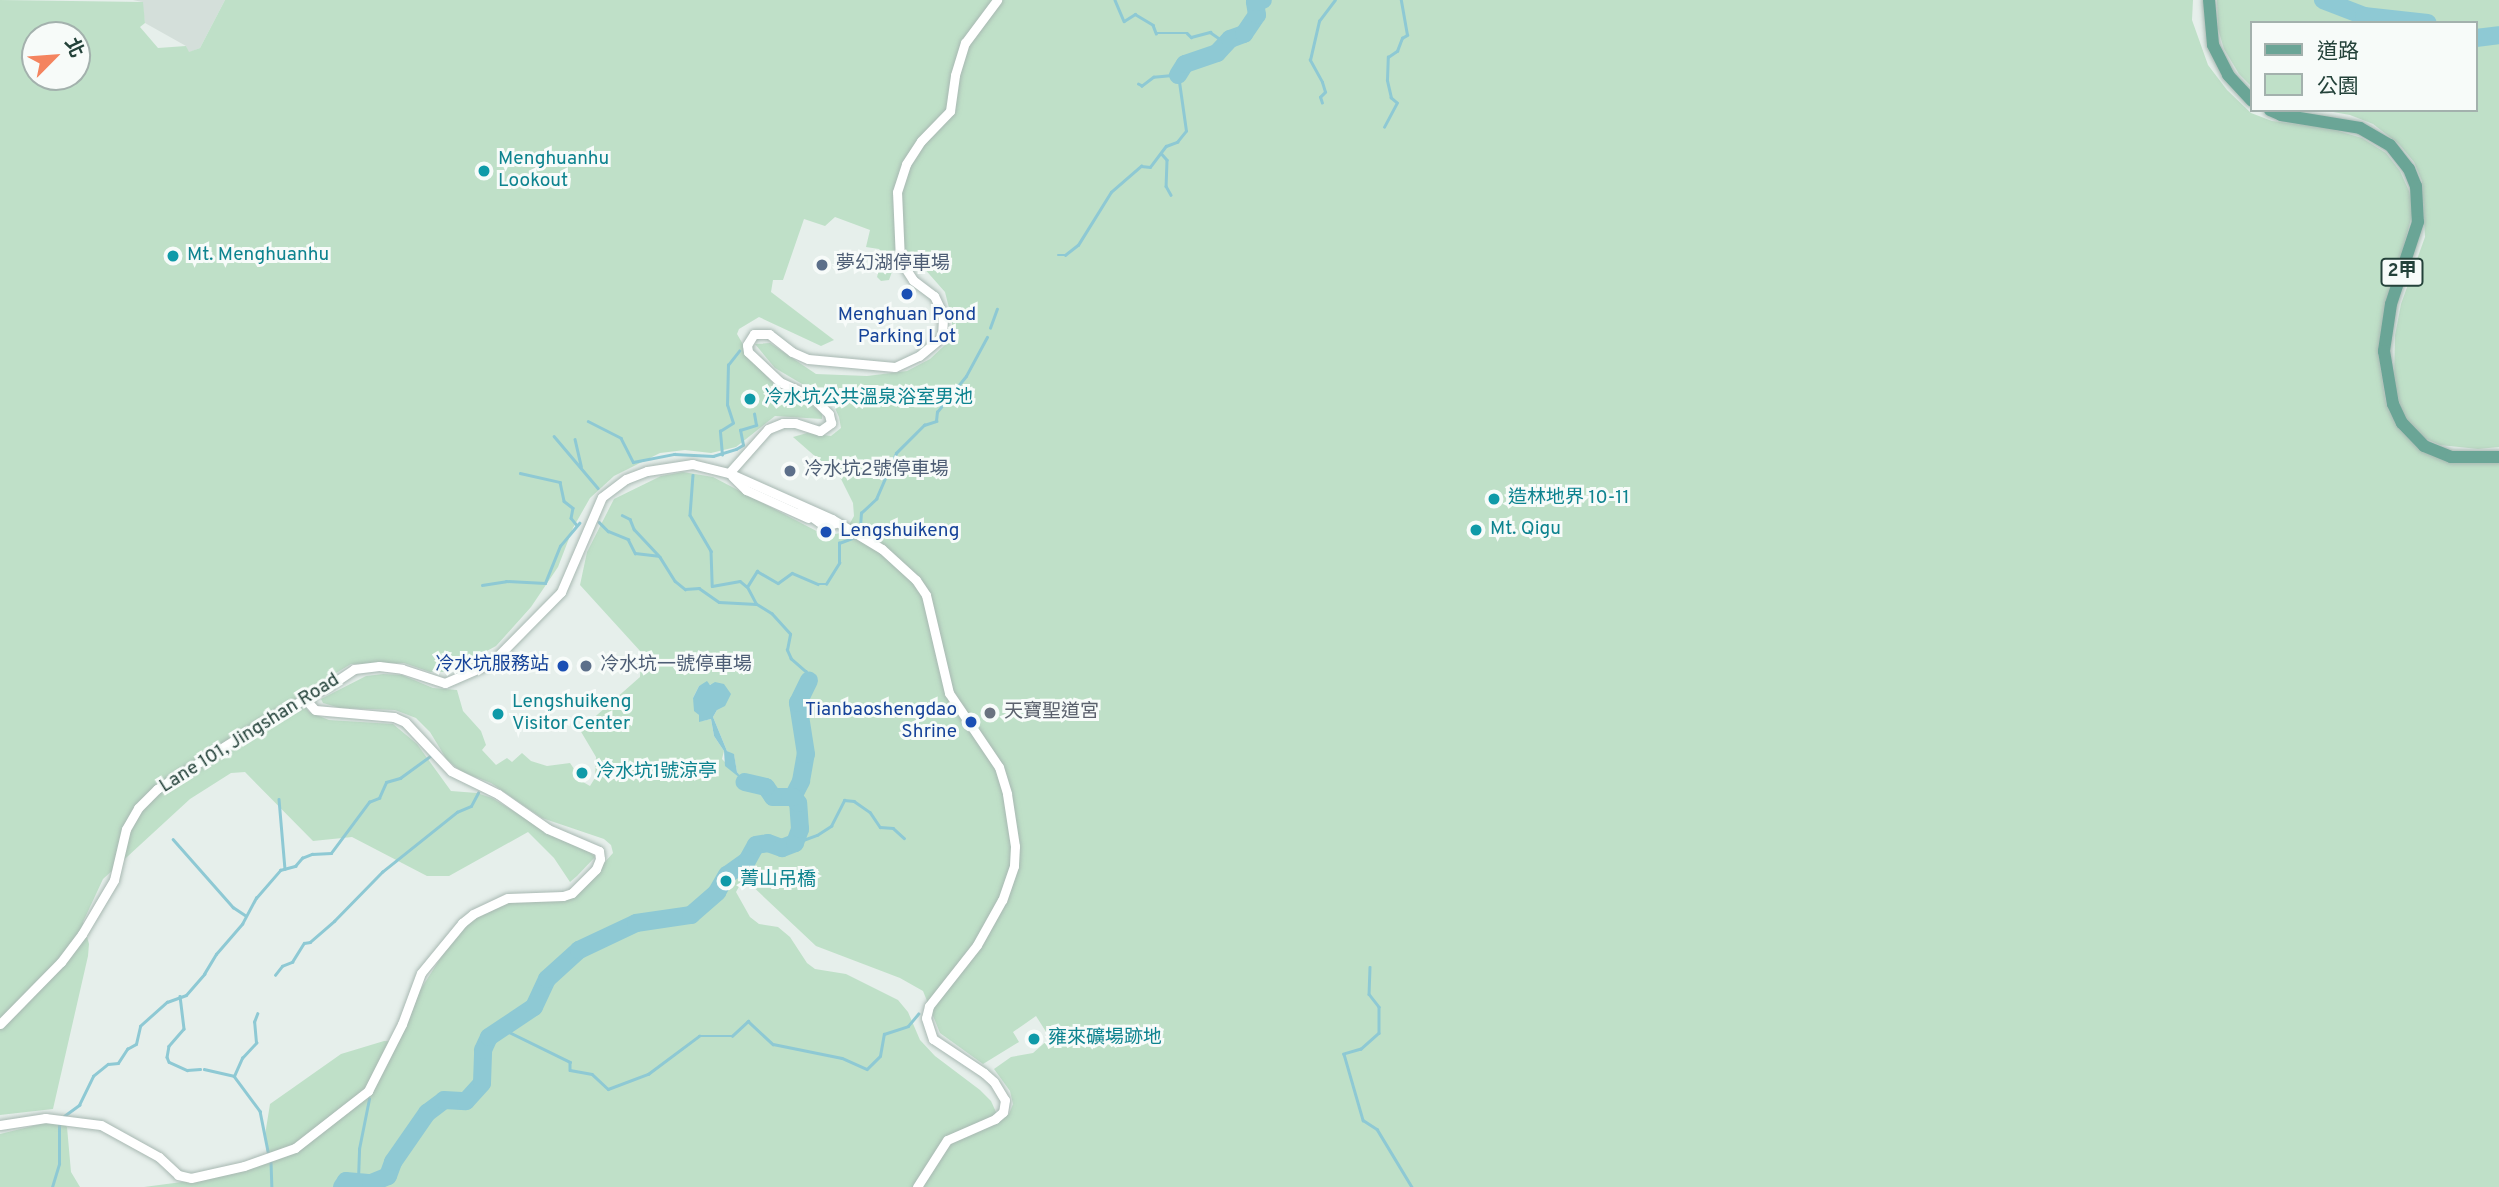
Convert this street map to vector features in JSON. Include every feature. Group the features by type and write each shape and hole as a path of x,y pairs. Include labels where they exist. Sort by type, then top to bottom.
{"main road":[{"path":"2209,0 2213,44 2228,75 2249,98"},
{"name":"2甲","path":"2274,112 2360,128 2390,145 2409,169 2416,186 2418,222 2391,304 2384,351 2393,404 2402,423 2424,446 2451,457 2499,457"}],"street":[{"path":"729,473 768,429 783,423 795,423 820,431 831,423 829,414 811,396 780,382 748,352 747,345 754,334 769,334 792,352 808,359 895,368 919,356 942,337 943,315 934,296 913,280 900,260 897,192 906,164 920,141 950,111 955,75 965,43 997,0"},
{"name":"Lane 101, Jingshan Road","path":"0,1024 61,962 82,934 114,880 126,829 138,808 158,789 266,720 354,669 379,666 402,669 445,683 491,663 561,592 602,497 626,480 673,465 692,464 729,473"},
{"path":"729,473 746,490 828,528 835,523"},
{"path":"729,473 819,522"},
{"path":"729,473 835,523 882,550 916,580 926,594 949,693 999,768 1007,794 1015,846 1014,866 1002,900 977,945 929,1006 926,1018 933,1039 994,1082 1004,1100 1003,1112 995,1119 947,1140 917,1187"},
{"path":"802,516 829,525 835,523"},
{"path":"0,1125 45,1118 101,1125 159,1157 178,1175 191,1178 220,1169 237,1168 295,1148 368,1091 402,1024 421,972 462,923 508,898 564,896 572,893 596,869 599,851 548,829 492,791 451,771 405,722 394,717 315,710 305,699"}],"shaded area":[{"path":"133,0 225,0 200,48 188,53 186,46 145,23 142,2"}],"green space":[{"path":"0,0 143,2 145,23 140,27 158,48 186,46 189,52 200,48 225,0 2193,0 2192,20 2208,65 2227,90 2251,113 2272,121 2328,128 2362,138 2386,153 2400,171 2409,191 2413,211 2382,329 2380,365 2386,403 2400,430 2423,452 2499,461 2499,1187 144,1187 212,1178 268,1163 265,1135 270,1104 341,1054 384,1041 399,1042 417,995 452,940 470,921 514,900 580,890 613,853 611,845 604,839 542,818 491,783 462,772 447,760 430,732 416,718 395,710 340,708 323,703 321,699 366,676 383,674 402,675 433,688 457,690 463,711 481,731 486,745 482,750 496,765 507,758 512,762 522,753 531,761 547,766 570,763 583,782 590,786 595,778 596,757 580,730 640,677 641,652 580,585 587,552 614,499 661,476 683,472 713,477 826,536 845,532 854,516 853,503 841,479 793,437 807,433 831,436 841,428 834,406 775,368 755,344 770,343 816,374 867,376 907,371 930,359 945,345 952,332 952,320 945,292 915,258 893,269 889,280 881,281 877,277 883,254 879,249 866,247 870,230 835,217 825,226 804,219 783,280 773,280 771,292 834,340 821,346 759,317 739,329 737,334 752,360 778,388 805,399 822,414 822,419 775,416 736,447 711,453 685,450 660,453 614,476 590,498 573,528 558,567 531,607 496,646 461,665 443,672 430,672 404,663 351,664 298,696 309,712 329,720 393,724 417,744 451,791 477,793 492,798 548,832 586,848 595,857 570,882 554,858 528,832 449,876 427,876 352,837 313,841 245,772 231,773 190,799 103,879 83,922 89,944 88,956 53,1109 0,1115","holes":["714,685 717,710 713,717 727,751 734,755 737,772 742,779 722,759 724,751 714,736 711,719 702,721 699,715 693,698 699,686","747,881 816,946 900,978 923,991 940,1033 983,1064 1019,1042 1013,1032 1036,1016 1050,1038 1033,1053 1011,1057 994,1069 1010,1091 1013,1104 1009,1114 1000,1121 991,1101 935,1056 920,1040 908,1012 898,1000 846,974 815,969 807,963 790,937 778,927 759,924 750,917 736,892 741,883"]},
{"path":"2217,0 2499,0 2499,447 2478,449 2440,445 2424,438 2404,419 2394,382 2395,335 2401,304 2425,237 2422,181 2414,162 2399,144 2373,124 2333,112 2478,112 2478,21 2250,21 2250,85 2239,74 2224,49 2218,29"},
{"path":"49,1122 67,1127 71,1172 80,1187 0,1187 0,1134"}],"water":[{"path":"707,681 710,685 715,682 724,684 731,694 725,706 717,710 713,717 727,751 734,754 737,772 745,782 725,766 724,751 714,736 711,719 699,722 699,715 694,711 693,698 699,686"}],"waterway":[{"path":"1115,0 1124,21 1135,14 1153,25 1156,33 1187,33 1191,37 1210,32 1226,43"},
{"path":"1178,75 1185,64 1217,53 1230,39 1244,34 1257,15 1255,2 1263,0"},
{"path":"1322,103 1320,97 1325,92 1310,60 1319,21 1335,0"},
{"path":"1384,127 1397,103 1391,98 1387,80 1388,57 1397,51 1402,38 1407,35 1401,0"},
{"path":"2323,0 2364,16 2410,21"},
{"path":"2478,38 2499,35"},
{"path":"1058,255 1065,255 1078,245 1111,192 1141,166 1150,167 1166,146 1177,142 1186,131 1178,75 1154,77 1142,86 1138,84"},
{"path":"1161,153 1167,160 1166,186 1171,195"},
{"path":"990,328 997,309"},
{"path":"860,527 861,513 876,499 896,453 924,425 936,421 937,412 966,376 987,337"},
{"path":"722,455 720,431 733,423 727,405 728,365 739,351"},
{"path":"588,421 621,438 633,462 674,454 713,456 736,449 743,445 740,430 756,425 754,414"},
{"path":"554,436 598,488"},
{"path":"575,439 581,466"},
{"path":"520,473 560,482 564,501 573,508 571,518 576,524"},
{"path":"693,475 690,515 711,551 712,586 740,581 746,586"},
{"path":"622,515 630,519 634,529 660,557 675,581 685,589 699,588 719,602 756,604"},
{"path":"599,522 608,531 628,539 635,553 658,556"},
{"path":"482,585 506,581 545,583 560,546 579,523"},
{"path":"809,680 806,672 791,659 787,650 790,634 772,614 756,604 747,587 757,571 778,583 792,573 818,584 826,584 839,563 839,543 853,538"},
{"path":"793,797 801,781 806,754 798,703 809,680"},
{"path":"64,1116 79,1105 93,1076 108,1064 118,1063 127,1049 136,1044 140,1026 167,1002 186,995 242,924 256,898 280,870 295,866 302,858 312,854 331,853 369,802 379,798 386,782 400,778 430,756"},
{"path":"342,1187 346,1181 371,1183 388,1176 393,1162 427,1113 444,1100 466,1101 482,1083 483,1050 489,1037 534,1007 547,979 579,950 636,923 691,915 717,892 727,875 747,861 756,845 768,843 782,848 795,843 800,829 798,803 793,797 773,797 766,787 745,782"},
{"path":"275,975 282,966 292,962 304,943 310,942 334,921 382,872 457,812 471,806 478,793"},
{"path":"279,799 285,869"},
{"path":"795,843 817,835 831,826 844,800 854,801 870,812 880,827 893,828 904,838"},
{"path":"173,839 233,907 245,915"},
{"path":"1370,967 1369,994 1379,1007 1379,1033 1361,1049 1344,1054 1363,1120 1377,1129 1412,1187"},
{"path":"180,996 184,1029 169,1046 167,1057 169,1062 187,1070 200,1069"},
{"path":"234,1076 242,1058 256,1043 254,1022 257,1014"},
{"path":"501,1028 570,1062 570,1070 592,1074 608,1089 648,1074 699,1036 732,1036 748,1021 773,1044 842,1058 867,1069 880,1056 884,1034 908,1026 918,1014"},
{"path":"204,1069 234,1076 260,1111 268,1151"},
{"path":"358,1180 359,1149 369,1099"},
{"path":"52,1187 59,1164 59,1124"},
{"path":"271,1162 272,1187"}],"place":[{"name":"Menghuanhu Lookout","path":"484,171"},
{"name":"Mt. Menghuanhu","path":"173,256"},
{"name":"夢幻湖停車場","path":"822,265"},
{"name":"Menghuan Pond Parking Lot","path":"907,294"},
{"name":"冷水坑公共溫泉浴室男池","path":"750,399"},
{"name":"冷水坑2號停車場","path":"790,471"},
{"name":"造林地界 10-11","path":"1494,499"},
{"name":"Mt. Qigu","path":"1476,530"},
{"name":"Lengshuikeng","path":"826,532"},
{"name":"冷水坑服務站","path":"563,666"},
{"name":"冷水坑一號停車場","path":"586,666"},
{"name":"天寶聖道宮","path":"990,713"},
{"name":"Lengshuikeng Visitor Center","path":"498,714"},
{"name":"Tianbaoshengdao Shrine","path":"971,722"},
{"name":"冷水坑1號涼亭","path":"582,773"},
{"name":"菁山吊橋","path":"726,881"},
{"name":"雍來礦場跡地","path":"1034,1039"}]}
